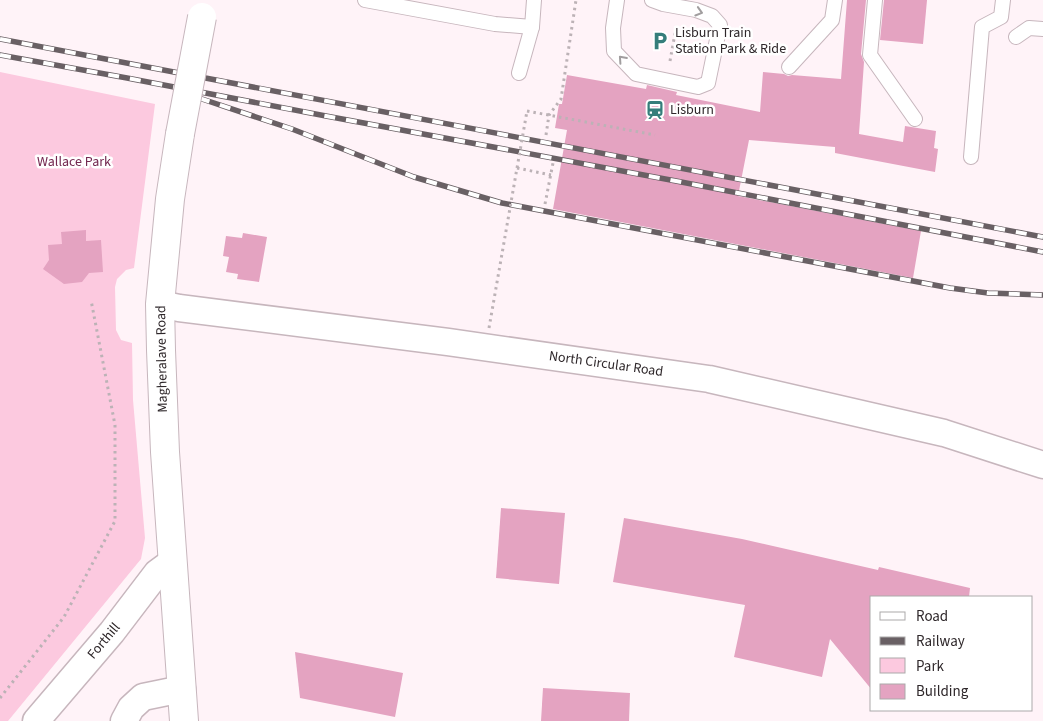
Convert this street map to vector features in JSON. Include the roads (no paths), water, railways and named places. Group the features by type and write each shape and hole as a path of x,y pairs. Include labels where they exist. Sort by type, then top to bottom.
{"street":[{"name":"Magheralave Road","path":"184,721 164,434 160,304 170,199 180,134 205,8"},
{"name":"North Circular Road","path":"160,304 179,308 468,344 709,379 944,433 1043,465"},
{"name":"Forthill","path":"36,721 112,632 157,573 172,562"},
{"path":"124,721 130,708 143,697 182,689"}],"lane":[{"path":"365,0 495,24 532,27"},
{"path":"519,73 532,27 534,0"},
{"path":"617,0 613,28 614,51 636,74 698,87 708,83 720,25 712,16 696,10 680,8 652,0"},
{"path":"789,66 832,20 835,0"},
{"path":"874,0 870,56 915,119"},
{"path":"971,156 982,27 1001,17 1003,0"},
{"path":"1016,37 1029,28 1043,29"}],"railway":[{"path":"0,39 1043,237"},
{"path":"0,55 676,181 1043,252"},
{"path":"199,98 292,129 414,177 502,203 950,288 988,293 1043,295"}],"place":[{"name":"Lisburn Train Station Park & Ride","path":"660,41"},
{"name":"Lisburn","path":"655,110"}],"park label":[{"name":"Wallace Park","path":"74,162"}]}
